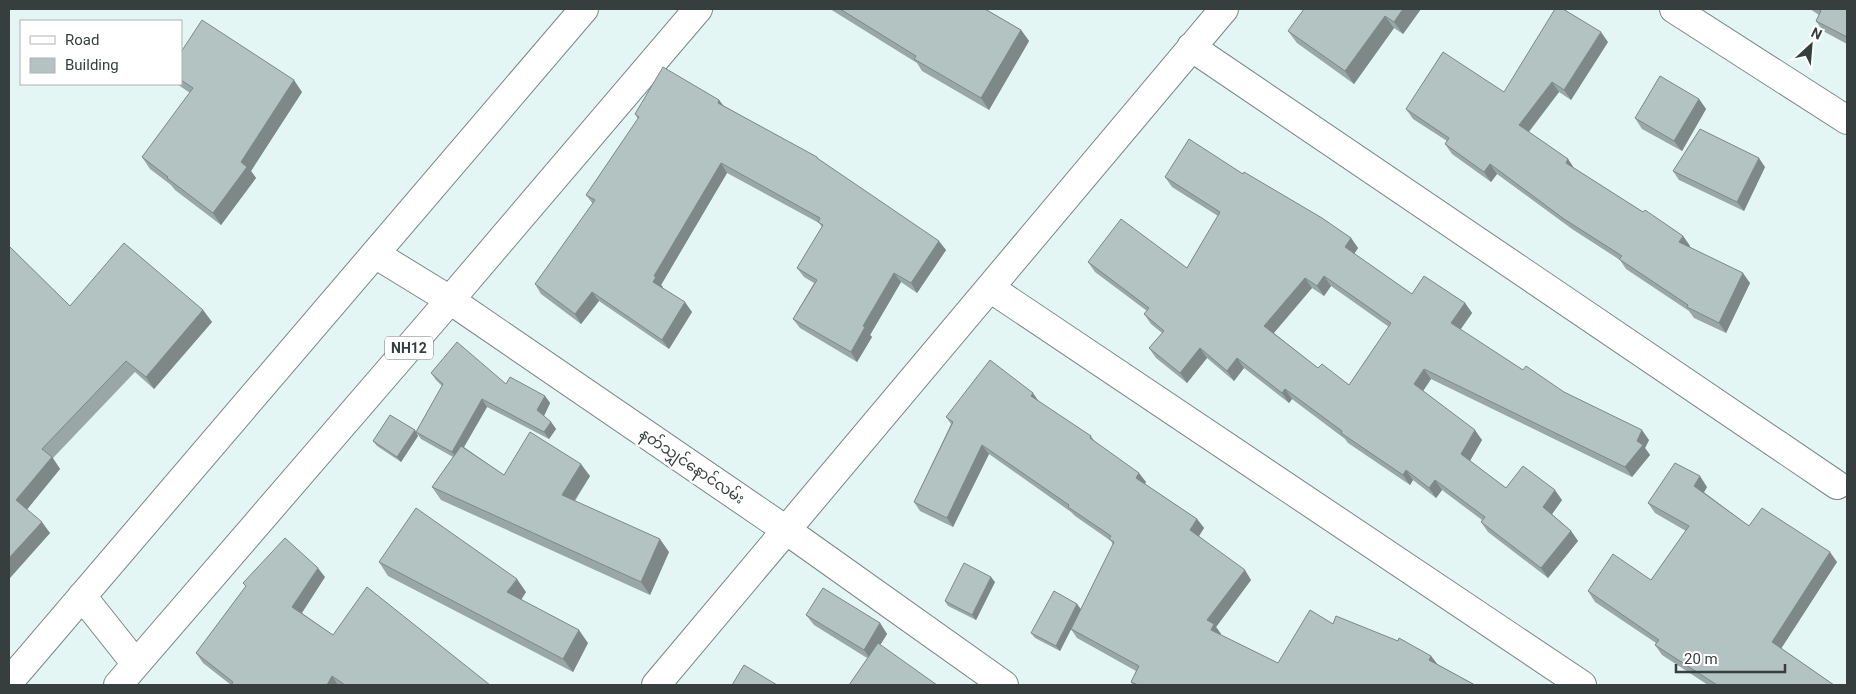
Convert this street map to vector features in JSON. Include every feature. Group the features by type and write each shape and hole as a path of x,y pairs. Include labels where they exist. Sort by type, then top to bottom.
{"main road":[{"path":"9,682 584,9"},
{"name":"NH12","path":"118,685 698,9"},
{"path":"656,685 1224,9"},
{"path":"1674,9 1847,120"},
{"path":"1192,47 1837,485"},
{"name":"နတ်သျှင်နောင်လမ်း","path":"375,254 450,300 786,530 1004,685"},
{"path":"990,288 1582,685"},
{"path":"82,596 136,664"}],"building":[{"path":"840,9 985,9 1021,30 981,98 914,59 916,56"},
{"path":"1304,9 1403,9 1394,22 1385,16 1345,71 1288,31"},
{"path":"1555,9 1563,9 1601,32 1564,90 1552,82 1519,125 1568,159 1566,163 1643,212 1645,210 1683,236 1679,242 1743,273 1719,323 1687,307 1688,305 1619,259 1622,256 1564,219 1490,164 1484,172 1445,144 1449,138 1406,109 1443,52 1504,92"},
{"path":"1818,9 1847,9 1847,37 1816,21 1821,11"},
{"path":"202,20 294,80 241,162 247,167 213,213 142,157 193,88 182,81 182,50"},
{"path":"663,67 719,100 718,103 817,157 939,241 911,283 894,273 863,326 865,327 851,352 793,319 817,280 797,268 823,225 818,222 820,218 721,163 654,276 656,277 653,282 685,302 662,340 592,292 575,314 535,284 595,200 586,195 639,117 635,114"},
{"path":"1660,76 1699,99 1674,141 1635,118"},
{"path":"1700,129 1759,158 1737,202 1673,171"},
{"path":"1189,139 1243,174 1244,172 1322,218 1351,238 1345,247 1412,294 1424,276 1465,303 1451,323 1523,370 1526,366 1564,392 1642,430 1637,441 1643,445 1625,467 1424,369 1414,384 1475,430 1461,454 1506,488 1523,466 1555,490 1543,507 1571,531 1541,568 1481,522 1485,517 1435,480 1429,488 1406,470 1403,475 1341,433 1342,431 1285,389 1282,393 1237,358 1227,371 1200,348 1180,373 1149,348 1164,331 1144,314 1149,308 1088,262 1121,219 1187,268 1220,212 1165,177","holes":["1324,276 1391,323 1349,385 1322,364 1318,368 1264,326 1305,278 1317,286"]},
{"path":"124,243 203,310 146,377 126,361 42,449 52,457 16,500 42,522 9,558 9,246 70,306"},
{"path":"457,342 506,384 510,377 545,396 537,410 551,422 544,432 482,399 452,452 416,432 443,384 431,373"},
{"path":"990,360 1033,393 1031,396 1091,436 1090,438 1139,473 1136,478 1197,519 1190,530 1245,570 1207,620 1214,624 1211,630 1278,663 1310,610 1333,624 1336,616 1398,641 1399,638 1431,656 1429,660 1475,685 1138,685 1131,682 1139,666 1071,629 1114,542 1109,539 1111,536 982,445 947,518 914,502 953,422 946,417"},
{"path":"390,415 415,430 397,457 373,441"},
{"path":"530,432 581,464 562,495 660,539 641,582 432,487 461,446 504,475"},
{"path":"1675,463 1700,476 1694,486 1749,526 1762,508 1830,552 1772,642 1834,685 1717,685 1655,645 1659,640 1588,591 1613,554 1651,580 1689,526 1648,503"},
{"path":"416,508 517,579 507,592 579,630 563,659 379,562"},
{"path":"285,538 318,568 292,607 333,635 367,587 490,685 345,685 332,676 327,685 231,685 233,682 196,653 246,586 243,583"},
{"path":"964,563 991,577 972,615 945,601"},
{"path":"823,588 880,623 864,650 806,615"},
{"path":"1054,591 1077,604 1056,646 1031,633"},
{"path":"878,643 937,685 849,685"},
{"path":"744,665 777,685 732,685"}]}
